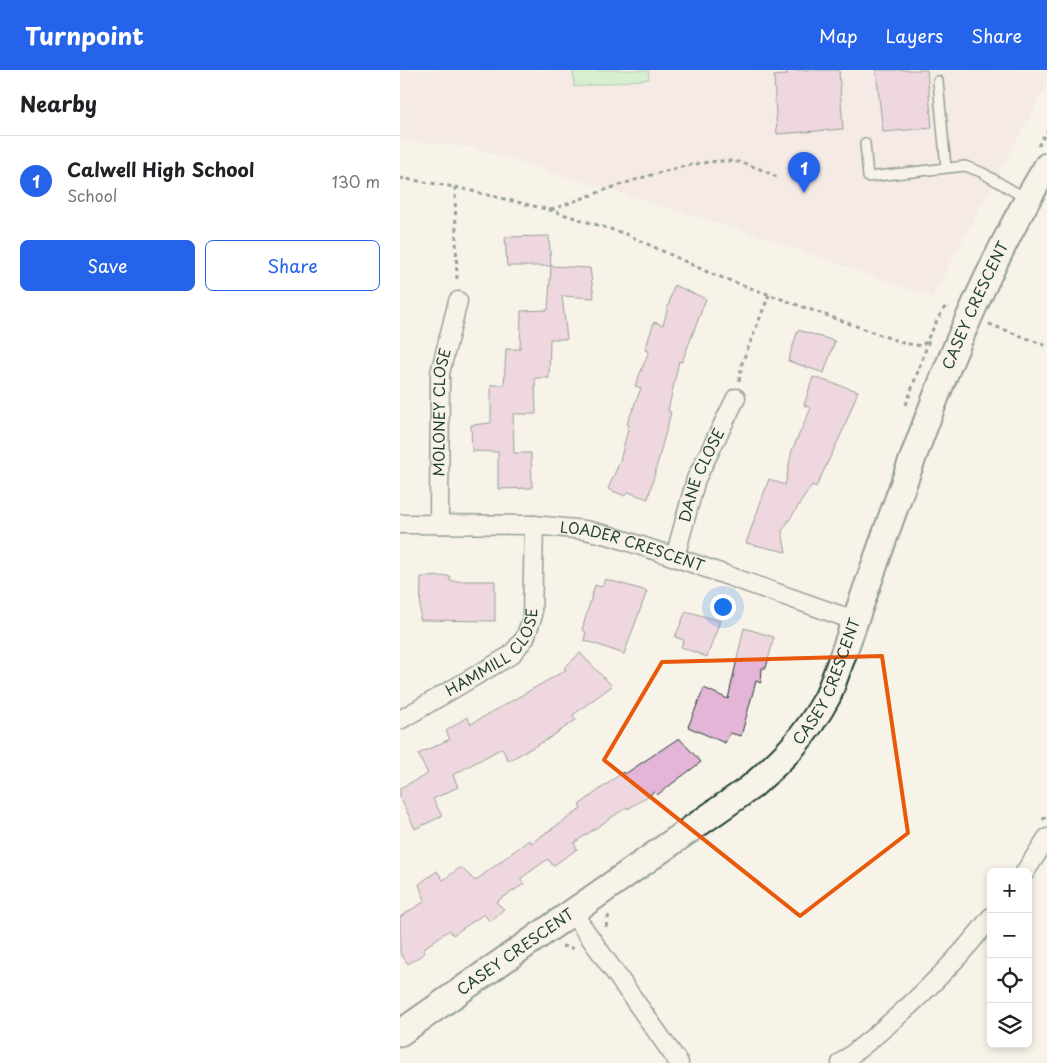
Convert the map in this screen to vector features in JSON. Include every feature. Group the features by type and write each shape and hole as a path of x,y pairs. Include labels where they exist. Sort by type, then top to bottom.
{"street":[{"name":"CASEY CRESCENT","path":"400,1033 751,787 787,755 816,717 828,696 920,438 969,316 1027,199 1047,166"},
{"name":"MOLONEY CLOSE","path":"439,524 440,373 458,302"},
{"name":"DANE CLOSE","path":"675,557 696,478 736,398"},
{"name":"LOADER CRESCENT","path":"400,524 534,525 585,530 611,536 675,557 856,621"},
{"name":"HAMMILL CLOSE","path":"400,720 511,655 525,638 532,618 534,525"},
{"path":"1028,868 1047,838"},
{"path":"572,912 679,1063"},
{"path":"841,1063 912,1005 969,945 987,922"}],"lane":[{"path":"938,81 946,168"},
{"path":"865,143 868,177 965,166 1027,199"}],"path":[{"path":"550,210 618,186 697,164 736,162 754,166 778,177"},
{"path":"400,178 455,186 550,210 626,234 712,274 903,343 922,346 930,336 941,312 946,306 1047,346"},
{"path":"455,186 455,266 458,302"},
{"path":"736,398 742,363 769,295"}],"highlighted area":[{"path":"882,656 908,833 800,916 604,760 662,662"}],"shaded area":[{"path":"400,70 1047,70 1047,84 932,297 767,238 471,147 400,139"}],"green space":[{"path":"573,70 648,70 649,79 574,87"}],"building":[{"path":"786,70 839,70 843,129 777,134 774,76 787,75"},
{"path":"876,70 927,70 932,128 883,132"},
{"path":"549,236 551,266 507,266 505,237"},
{"path":"551,266 590,268 594,298 562,296 567,339 550,339 549,378 535,378 536,414 513,414 514,453 531,453 532,488 498,489 498,452 472,451 471,425 491,423 491,385 504,385 506,349 520,349 521,311 548,310"},
{"path":"674,285 706,299 682,362 679,361 668,411 671,412 648,499 628,492 625,496 608,489 620,461 629,425 627,424 641,388 635,386 649,351 645,350 654,322 663,325"},
{"path":"798,330 835,341 824,373 788,361"},
{"path":"813,377 858,391 844,428 816,487 812,485 782,531 786,552 746,543 769,479 785,485 792,450 811,408 804,405"},
{"path":"450,576 450,581 495,581 495,621 420,620 421,577"},
{"path":"605,579 647,591 624,654 584,640 586,632 582,630 595,585 602,587"},
{"path":"686,611 720,621 707,657 681,647 684,640 675,637"},
{"path":"744,628 774,637 766,668 762,668 761,683 756,681 741,736 730,733 725,743 688,727 704,688 728,699"},
{"path":"580,653 612,686 573,715 576,720 548,739 508,761 502,748 453,775 458,787 433,799 442,816 415,829 400,797 400,788 428,774 418,754 450,739 446,731 467,717 471,724 566,670 564,668"},
{"path":"679,738 701,762 657,795 654,792 628,809 627,807 574,843 577,849 553,866 548,859 520,879 524,884 496,902 504,909 490,922 484,914 453,935 449,930 423,949 425,953 408,964 400,953 400,917 425,901 419,884 437,871 443,880 461,867 475,881 529,840 531,843 581,809 579,805 623,772 625,774"}],"place":[{"name":"Calwell High School","path":"804,193"}]}
